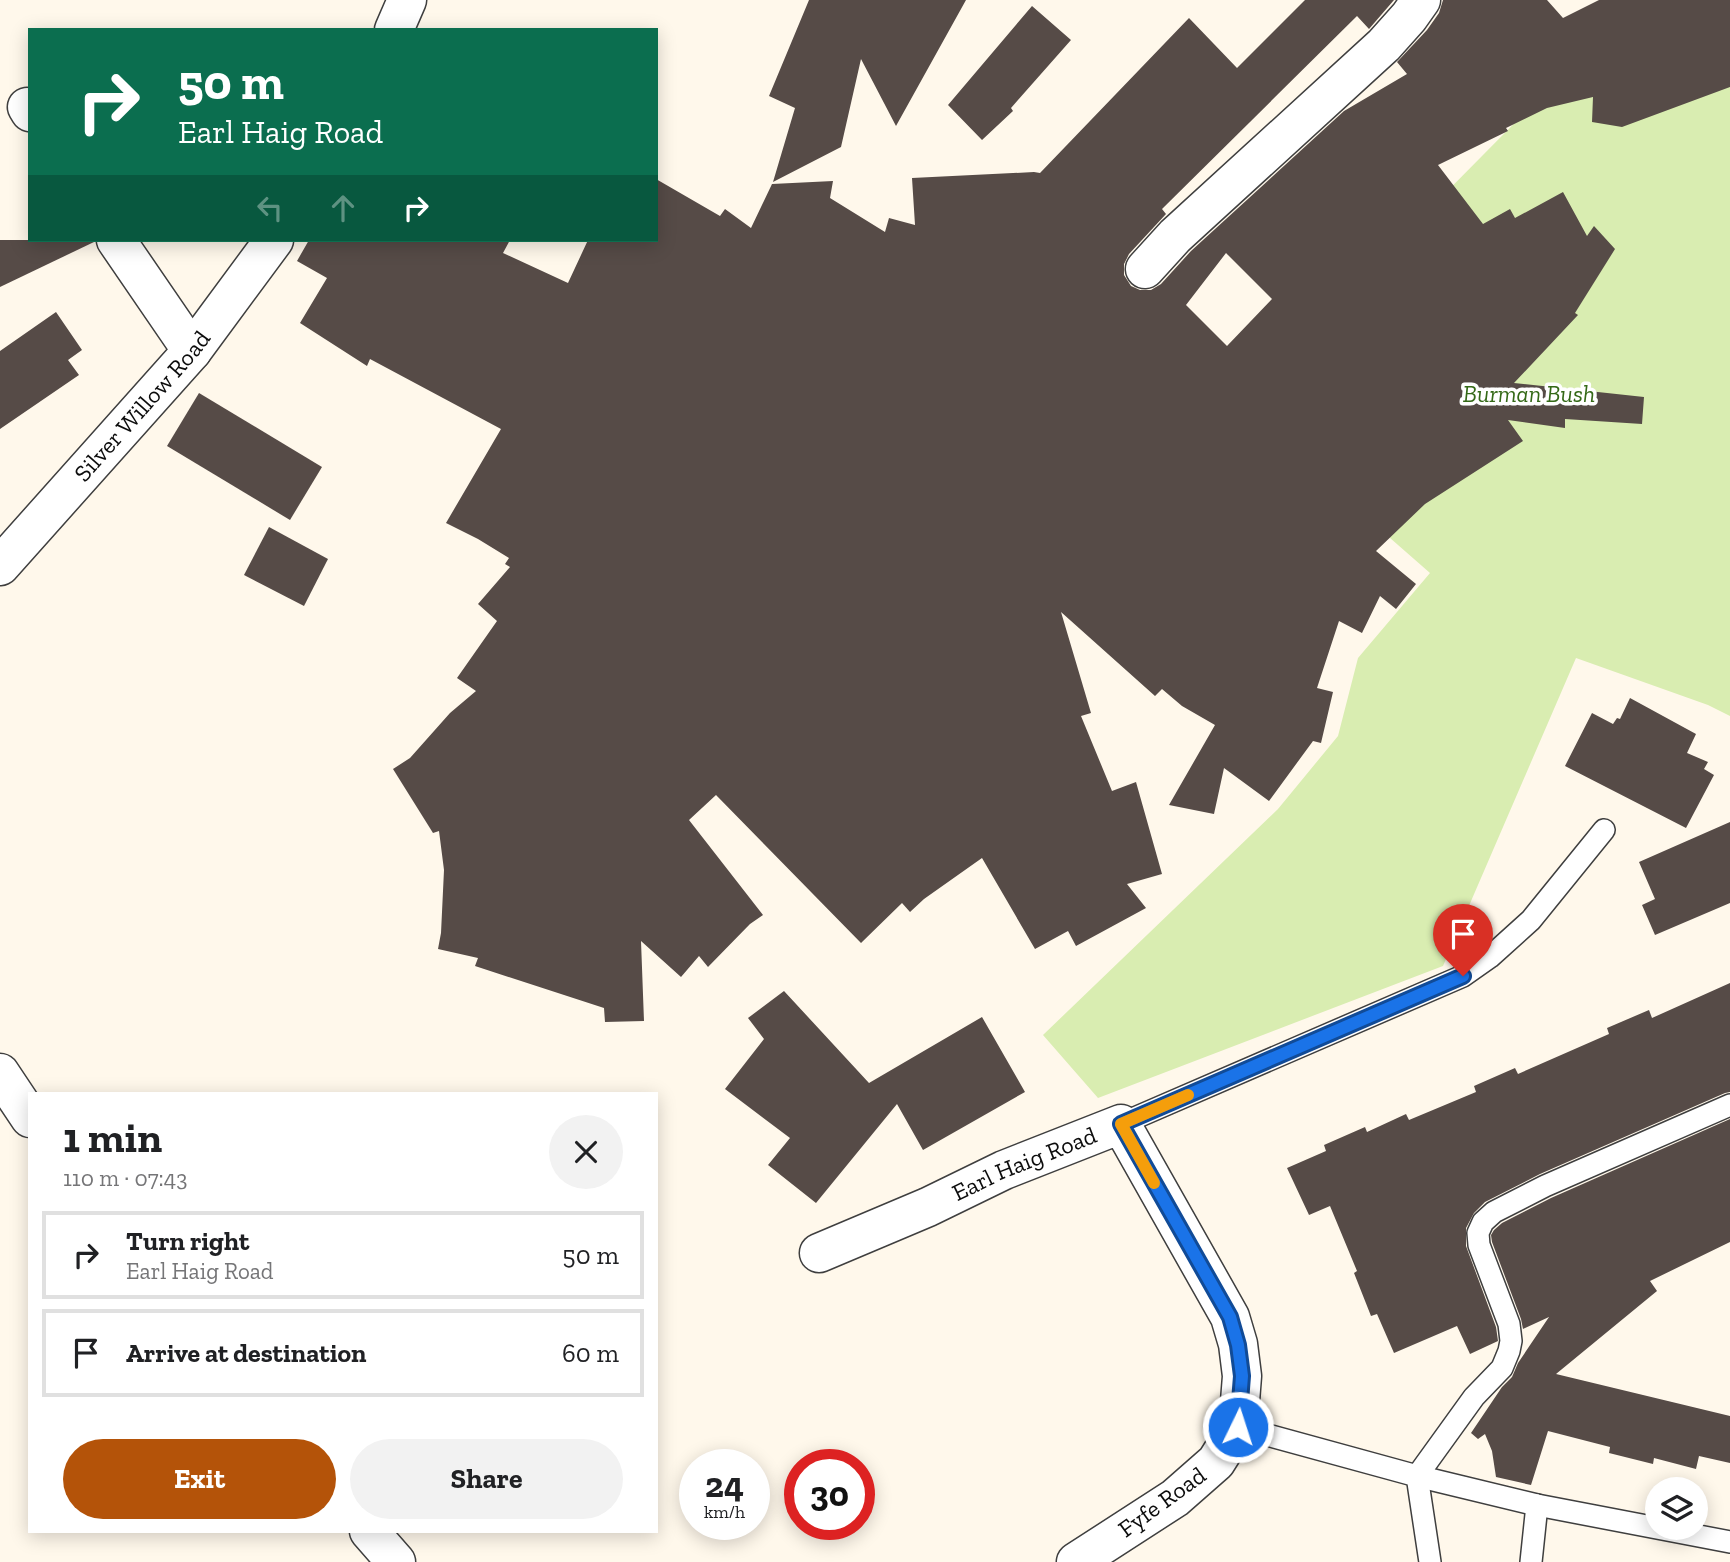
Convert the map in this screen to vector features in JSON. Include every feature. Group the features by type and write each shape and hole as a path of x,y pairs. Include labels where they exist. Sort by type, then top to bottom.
{"street":[{"path":"395,28 407,0"},
{"path":"1144,269 1175,236 1384,45 1421,0"},
{"path":"117,242 192,351"},
{"name":"Silver Willow Road","path":"0,566 192,351 273,242"},
{"path":"0,1073 28,1115"},
{"name":"Earl Haig Road","path":"819,1253 928,1207 1004,1170 1121,1124"},
{"name":"Fyfe Road","path":"1076,1562 1175,1498 1216,1462 1238,1427 1242,1376 1238,1345 1230,1317 1121,1124"},
{"path":"371,1533 397,1562"}],"lane":[{"name":"Earl Haig Road","path":"1121,1124 1463,976 1490,957 1531,920 1604,830"},
{"path":"1430,1562 1417,1476 1475,1398 1502,1368 1511,1341 1509,1324 1479,1245 1478,1233 1483,1222 1494,1212 1545,1186 1730,1105"},
{"path":"1238,1427 1417,1476 1537,1505 1730,1542"},
{"path":"1531,1562 1537,1505"}],"green space":[{"name":"Burman Bush","path":"1636,0 1730,0 1730,716 1708,705 1576,658 1443,966 1098,1098 1043,1035 1278,809 1338,736 1358,658 1430,573 1237,404"}],"building":[{"path":"809,0 966,0 896,126 861,59 841,147 773,182 795,108 769,96"},
{"path":"1305,0 1394,0 1369,29 1357,16 1162,209 1166,214 1129,254 1124,264 1124,275 1131,286 1140,290 1151,290 1161,284 1191,251 1344,111 1407,74 1397,62 1427,30 1439,13 1443,0 1547,0 1563,18 1599,0 1730,0 1730,87 1622,127 1592,122 1593,97 1547,108 1506,128 1508,131 1438,165 1483,224 1510,209 1515,218 1563,192 1587,236 1594,226 1615,249 1575,313 1578,315 1514,383 1644,397 1642,424 1565,419 1565,428 1508,420 1523,441 1425,504 1376,551 1416,584 1396,609 1380,596 1362,633 1339,621 1317,688 1333,692 1321,743 1313,741 1269,801 1224,768 1214,814 1169,805 1215,725 1182,706 1162,689 1155,696 1061,612 1091,713 1081,716 1112,791 1136,782 1162,874 1127,884 1146,908 1076,946 1068,931 1035,949 982,858 910,912 902,903 861,943 716,795 689,820 763,915 750,924 708,967 699,956 681,977 641,941 644,1021 605,1022 604,1008 475,966 478,958 438,949 444,870 439,831 433,833 393,769 410,758 450,713 476,691 457,678 497,621 478,604 510,567 505,564 509,558 446,523 501,429 370,359 367,366 300,323 327,278 297,261 308,242 509,242 503,253 568,283 587,242 658,242 658,180 720,216 725,209 751,228 772,184 833,181 830,198 885,232 889,218 915,225 912,178 1040,173 1189,18 1237,68","holes":["1226,253 1272,299 1227,346 1186,305"]},
{"path":"1032,6 1071,40 1011,108 1013,111 982,140 948,105"},
{"path":"0,240 94,242 0,287"},
{"path":"56,312 82,350 68,360 79,375 0,429 0,351"},
{"path":"199,393 322,467 290,520 167,446"},
{"path":"269,527 328,559 304,606 244,575"},
{"path":"1630,698 1696,734 1687,753 1708,762 1704,769 1714,775 1686,828 1565,766 1592,713 1613,724 1617,718 1620,719"},
{"path":"1730,822 1730,903 1655,935 1642,905 1655,899 1639,862"},
{"path":"1730,983 1730,1092 1540,1174 1485,1202 1474,1213 1466,1228 1466,1246 1496,1327 1498,1341 1470,1354 1457,1326 1394,1353 1377,1314 1371,1316 1354,1273 1357,1271 1330,1206 1309,1215 1287,1168 1326,1151 1324,1145 1365,1127 1367,1132 1406,1114 1409,1120 1476,1092 1474,1086 1515,1068 1518,1074 1609,1034 1607,1028 1649,1010 1652,1018"},
{"path":"784,991 869,1083 982,1017 1025,1092 923,1150 897,1104 816,1203 768,1165 790,1138 725,1089 764,1039 748,1018"},
{"path":"1730,1119 1730,1242 1650,1281 1657,1291 1556,1374 1730,1416 1730,1463 1699,1456 1696,1469 1654,1458 1653,1464 1609,1453 1610,1447 1548,1431 1531,1485 1496,1477 1492,1451 1485,1434 1478,1439 1471,1433 1502,1387 1512,1377 1518,1363 1549,1317 1523,1329 1492,1242 1491,1235 1494,1230 1502,1223 1551,1198"}],"slow traffic":[{"path":"1154,1183 1121,1124 1188,1095"}],"route":[{"path":"1238,1427 1242,1376 1238,1345 1230,1317 1121,1124 1463,976"}]}
